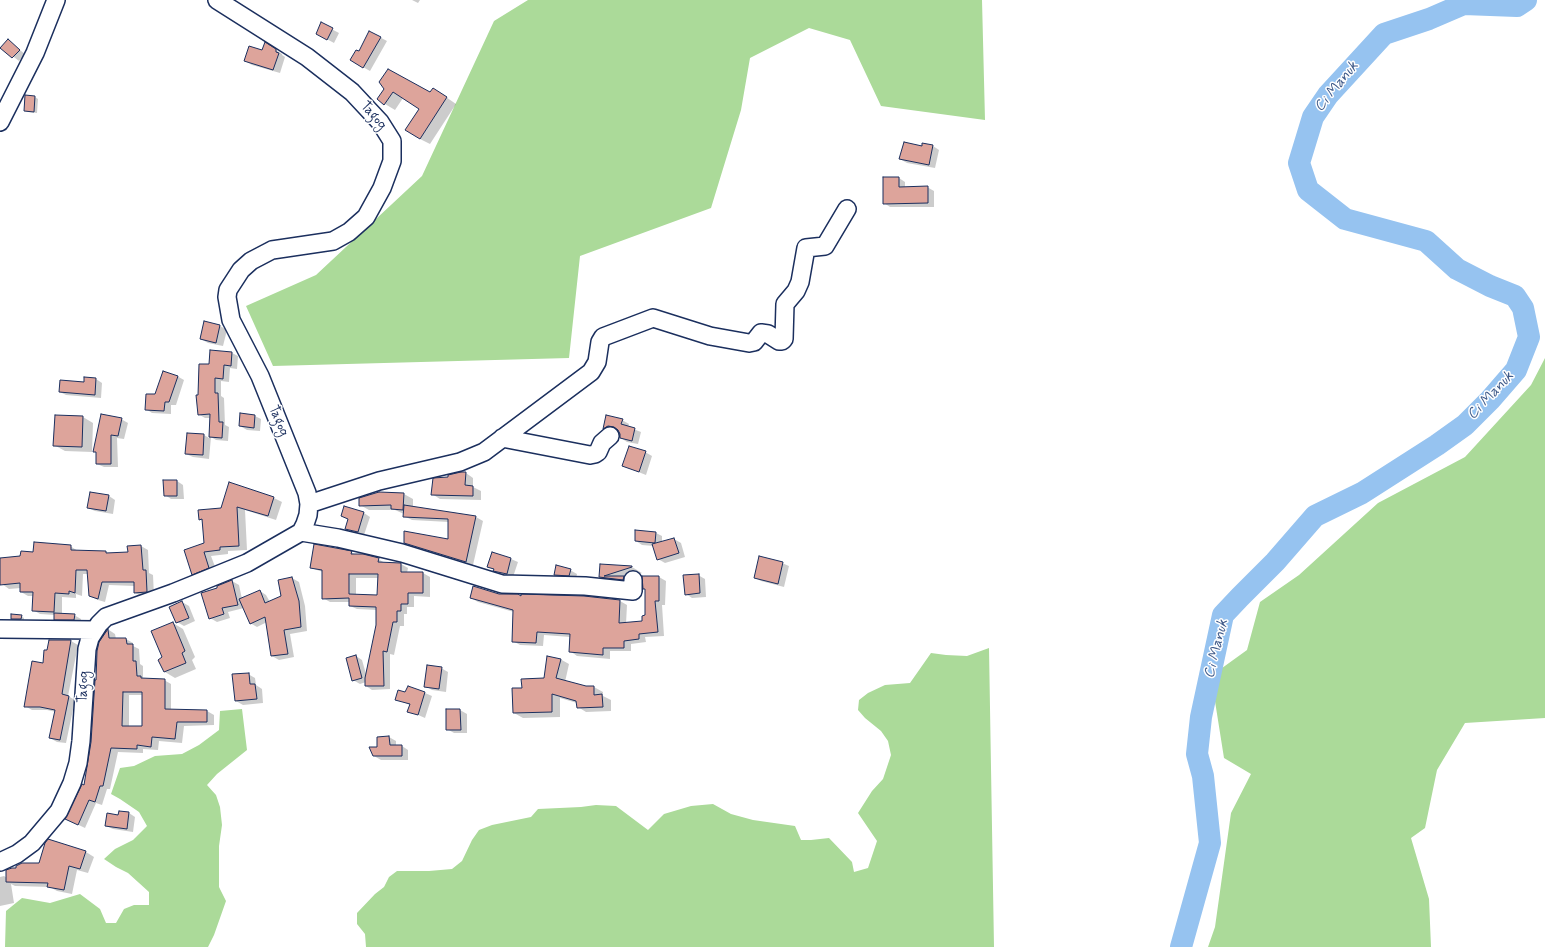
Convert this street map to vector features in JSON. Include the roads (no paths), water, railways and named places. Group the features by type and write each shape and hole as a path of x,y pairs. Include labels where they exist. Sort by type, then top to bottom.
{"street":[{"path":"0,122 35,53 56,0"},
{"name":"Tagog","path":"0,862 17,854 32,843 59,811 72,783 78,763 81,741 87,649 90,638 106,617 173,593 247,563 301,532 306,524 309,504 307,493 260,376 231,320 227,297 228,290 241,270 251,261 272,250 333,241 349,232 366,217 382,188 392,161 392,141 380,122 352,92 306,56 217,0"},
{"path":"309,504 379,481 471,459 484,452 590,372 597,362 600,342 603,338 651,319 657,318 710,336 749,343 754,342 762,334 768,334 779,341 782,341 784,339 785,304 796,291 800,282 806,248 825,246 847,210"},
{"path":"502,438 590,455 598,452 602,443 610,436"},
{"path":"301,532 338,538 402,553 502,584 586,586 633,591 633,580"},
{"path":"0,629 95,630"}],"waterway":[{"name":"Ci Manuk","path":"1181,947 1210,843 1203,776 1197,754 1201,717 1223,615 1275,562 1315,516 1362,493 1437,445 1465,425 1490,400 1516,370 1529,337 1523,308 1515,296 1490,286 1457,269 1426,241 1345,219 1308,190 1299,163 1313,117 1328,95 1384,34 1429,19 1464,4 1517,6 1526,0"}]}
